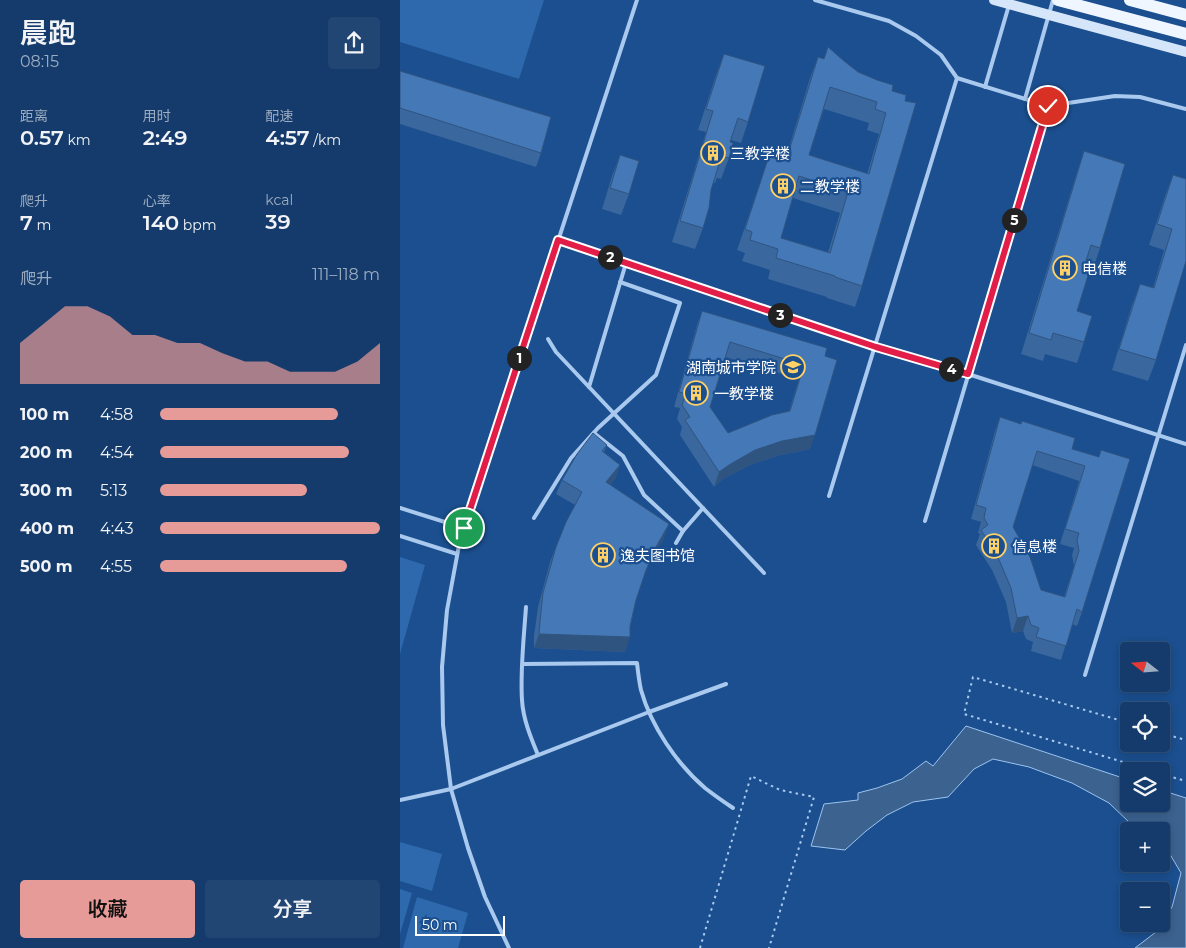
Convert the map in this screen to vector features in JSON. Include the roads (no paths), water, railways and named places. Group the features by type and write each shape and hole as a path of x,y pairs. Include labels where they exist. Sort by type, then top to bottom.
{"main road":[{"path":"1058,0 1186,34"},
{"path":"1130,0 1186,15"}],"street":[{"path":"994,0 1186,52"}],"lane":[{"path":"510,948 484,897 451,789 443,725 442,668 447,610 457,554 464,528 637,0"},
{"path":"815,0 888,21 916,36 941,55 957,78 1048,106 1115,96 1140,97 1186,109"},
{"path":"985,87 1011,0"},
{"path":"1025,99 1053,0"},
{"path":"829,496 957,78"},
{"path":"925,521 1048,106"},
{"path":"558,240 876,347 968,374 1186,444"},
{"path":"588,387 626,263"},
{"path":"534,518 571,458 614,413 656,376 680,303 620,282"},
{"path":"548,339 556,352 588,387 764,573"},
{"path":"1085,675 1186,345"},
{"path":"594,433 623,456 644,494 683,531"},
{"path":"400,508 464,528"},
{"path":"676,543 683,531 703,508"},
{"path":"400,536 457,554"},
{"path":"526,607 522,701 529,731 538,755"},
{"path":"523,664 637,663 641,689 649,712 666,742 685,769 706,788 733,808"},
{"path":"400,800 451,789 726,684"}],"place":[{"name":"三教学楼","path":"713,153"},
{"name":"二教学楼","path":"783,186"},
{"name":"电信楼","path":"1065,268"},
{"name":"湖南城市学院","path":"793,367"},
{"name":"一教学楼","path":"696,393"},
{"name":"信息楼","path":"994,546"},
{"name":"逸夫图书馆","path":"603,555"}]}
